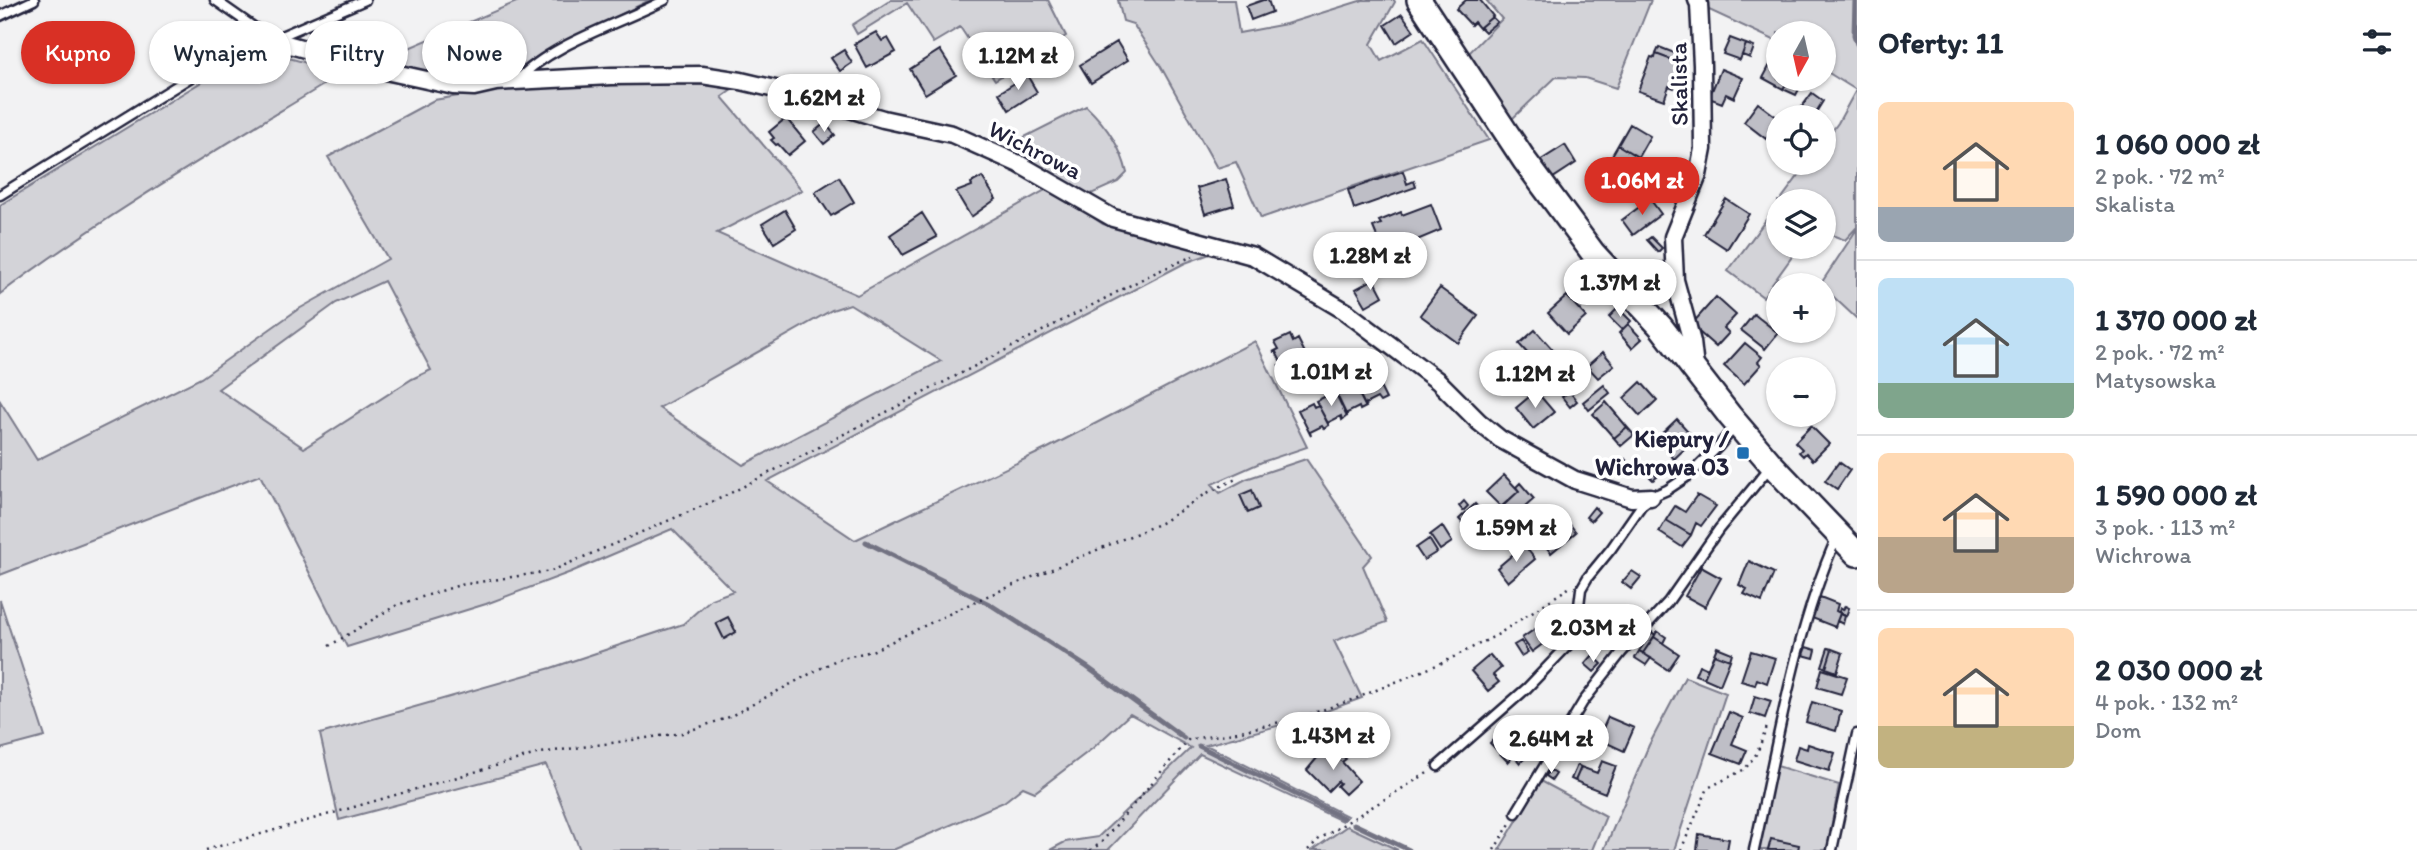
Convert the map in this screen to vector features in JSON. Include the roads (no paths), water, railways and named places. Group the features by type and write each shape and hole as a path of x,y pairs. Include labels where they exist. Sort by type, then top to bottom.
{"street":[{"path":"1419,0 1559,210 1592,253 1661,327 1733,420 1857,554"},
{"name":"Skalista","path":"1695,370 1692,342 1675,280 1673,237 1698,175 1703,149 1702,65 1697,0"},
{"name":"Wichrowa","path":"291,45 422,79"},
{"name":"Wichrowa","path":"527,80 702,75 741,81 883,119 952,134 1019,164 1113,218 1253,256 1345,311 1438,381 1500,439 1575,480 1632,498 1651,497"},
{"name":"Wichrowa","path":"445,84 474,87 487,84"}],"lane":[{"path":"0,16 34,0"},
{"name":"Wichrowa","path":"215,0 245,21"},
{"path":"291,32 365,0"},
{"path":"527,69 568,45 665,0"},
{"path":"0,195 180,84"},
{"path":"1438,766 1527,688 1576,638 1581,589 1588,577 1611,550 1641,506 1651,497 1688,476 1719,446 1733,420"},
{"path":"1516,813 1583,702 1622,652 1668,601 1719,529 1772,464"},
{"path":"1754,850 1808,611 1821,571 1838,534"},
{"path":"1832,850 1857,734"}],"waterway":[{"path":"1855,0 1854,35 1857,44"},
{"path":"866,542 991,605 1087,667 1184,738"},
{"path":"1199,746 1343,818"},
{"path":"1354,824 1409,850"}],"place":[{"name":"Kiepury / Wichrowa 03","path":"1743,453"}]}
